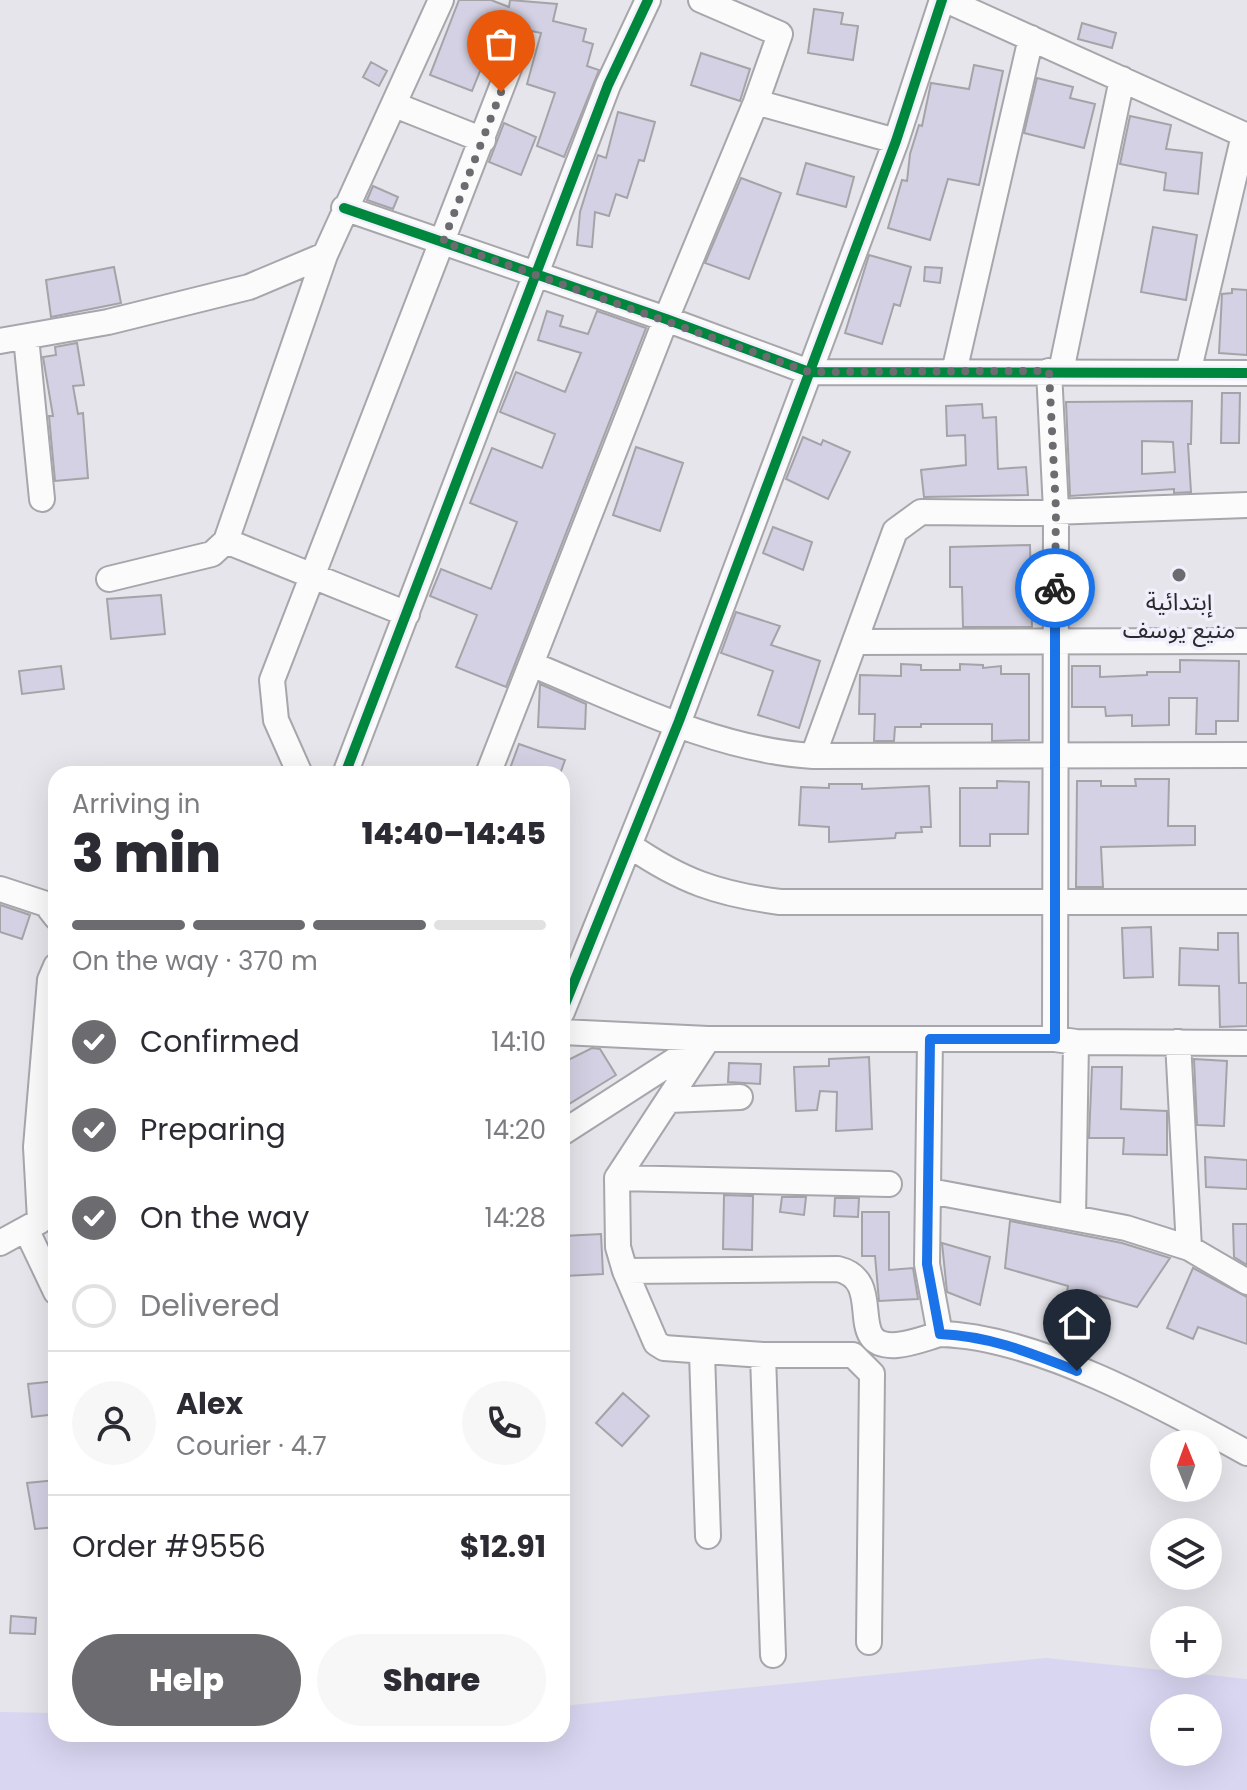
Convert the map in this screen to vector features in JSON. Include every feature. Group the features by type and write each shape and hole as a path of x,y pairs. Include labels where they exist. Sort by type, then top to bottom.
{"street":[{"path":"109,579 212,554 226,541 325,255 441,0"},
{"path":"348,766 608,85 648,0"},
{"path":"491,766 666,319 756,102 780,34 701,0"},
{"path":"570,992 678,724 896,141 944,0 1246,136 1188,373"},
{"path":"954,372 1031,38"},
{"path":"296,766 276,720 272,690 312,576 518,45"},
{"path":"1073,1218 1066,1040 1053,902 1055,371 1122,79"},
{"path":"756,102 896,141"},
{"path":"395,105 483,140"},
{"path":"344,208 536,273 809,372 1247,373"},
{"path":"0,341 108,322 249,287 325,255"},
{"path":"26,337 42,499"},
{"path":"813,756 895,531 908,518 921,512 1247,505"},
{"path":"226,541 407,614"},
{"path":"856,642 1247,641"},
{"path":"531,664 678,724 767,752 813,756 1247,755"},
{"path":"629,845 686,880 738,897 780,902 1247,902"},
{"path":"0,889 48,907"},
{"path":"48,1004 36,1147 41,1222 48,1255"},
{"path":"570,1032 708,1039 1247,1043"},
{"path":"708,1039 617,1178 618,1247 656,1343 675,1351 702,1353 853,1355 872,1374 869,1642"},
{"path":"570,1128 708,1039"},
{"path":"930,1039 927,1264 940,1334"},
{"path":"1178,1042 1189,1248"},
{"path":"670,1100 740,1097"},
{"path":"617,1178 889,1184"},
{"path":"930,1191 1126,1228 1189,1248 1247,1282"},
{"path":"0,1243 41,1222"},
{"path":"625,1271 838,1269 853,1272 862,1282 867,1324 872,1337 881,1343 898,1345 940,1334 978,1337 1010,1344 1160,1405 1247,1453"},
{"path":"702,1353 708,1536"},
{"path":"763,1355 773,1655"}],"shaded area":[{"path":"1046,1658 1150,1669 1150,1678 1247,1679 1247,1790 0,1790 0,1712 48,1713 48,1742 570,1742 570,1705"}],"building":[{"path":"459,0 491,0 509,7 510,0 557,4 553,21 586,29 583,41 593,44 587,66 599,70 564,157 537,146 555,93 527,84 541,33 499,24 472,91 430,75"},
{"path":"814,9 843,13 841,24 858,26 853,60 808,53"},
{"path":"1082,23 1116,33 1112,48 1078,39"},
{"path":"701,53 750,69 740,101 691,85"},
{"path":"371,62 387,71 379,86 363,77"},
{"path":"974,65 1003,71 979,185 948,179 930,240 888,228 902,180 907,181 910,154 919,125 922,126 931,83 969,89"},
{"path":"1037,78 1073,87 1070,98 1095,104 1084,148 1024,133"},
{"path":"618,112 655,122 644,161 639,160 627,198 616,194 609,216 595,212 592,247 577,245 580,212 598,155 606,158"},
{"path":"1130,116 1171,125 1166,149 1202,153 1198,194 1164,190 1166,173 1120,164"},
{"path":"504,123 536,137 521,175 489,162"},
{"path":"806,163 854,177 846,207 797,194"},
{"path":"741,178 781,193 749,279 705,263"},
{"path":"373,186 398,197 393,209 367,200"},
{"path":"1153,227 1197,235 1186,300 1141,292"},
{"path":"869,255 911,267 900,306 894,304 882,344 845,333"},
{"path":"114,267 121,303 51,317 46,280"},
{"path":"925,267 942,268 940,283 924,281"},
{"path":"1232,289 1247,290 1247,355 1219,353 1222,294 1232,293"},
{"path":"547,311 563,316 560,326 588,334 597,311 646,328 506,687 456,667 477,615 430,596 441,569 491,589 517,522 470,503 492,448 542,468 555,434 500,412 516,372 565,392 581,353 538,340"},
{"path":"77,343 84,385 73,386 78,414 83,413 88,478 55,481 49,416 53,416 43,357 56,355 55,347"},
{"path":"1222,393 1240,393 1239,443 1221,443"},
{"path":"1192,401 1191,444 1188,444 1191,492 1174,493 1174,489 1070,496 1066,402","holes":["1142,441 1173,442 1175,472 1142,474"]},
{"path":"982,404 983,418 996,417 998,469 1026,467 1028,495 924,497 921,470 966,465 965,435 947,436 946,406"},
{"path":"803,437 821,445 823,440 850,452 828,499 786,479"},
{"path":"636,447 683,463 660,531 613,515"},
{"path":"773,527 812,542 803,570 763,553"},
{"path":"1030,545 1032,627 963,627 962,587 950,587 950,547"},
{"path":"161,595 165,634 111,639 107,599"},
{"path":"736,612 780,626 771,645 820,661 799,728 758,715 773,671 721,653"},
{"path":"1180,660 1239,661 1238,721 1216,721 1216,734 1196,734 1197,698 1169,698 1169,725 1132,726 1132,715 1106,716 1105,707 1072,707 1072,666 1100,666 1100,677 1147,675 1147,672 1180,672"},
{"path":"901,664 921,665 921,670 960,670 960,664 983,665 983,668 1001,666 1001,674 1029,674 1029,740 992,741 992,724 921,724 921,727 895,727 894,741 874,741 875,714 859,714 860,675 901,676"},
{"path":"61,666 64,689 22,694 19,671"},
{"path":"540,684 586,704 585,729 538,727"},
{"path":"519,744 565,760 563,766 511,766"},
{"path":"1135,779 1169,779 1168,826 1195,826 1195,845 1101,847 1103,887 1076,887 1077,781 1101,781 1101,786 1136,786"},
{"path":"997,781 1029,782 1028,834 990,834 990,846 960,846 960,788 997,788"},
{"path":"829,784 862,784 862,789 929,786 931,827 921,827 922,832 896,833 895,838 829,842 829,827 799,825 801,787 829,788"},
{"path":"0,905 30,915 22,939 0,932"},
{"path":"1151,927 1153,977 1124,978 1122,928"},
{"path":"1218,933 1238,933 1239,983 1247,983 1247,1026 1220,1027 1219,986 1179,985 1180,948 1218,950"},
{"path":"592,1048 600,1049 616,1075 570,1103 570,1059"},
{"path":"869,1057 872,1129 836,1131 837,1092 820,1091 817,1110 796,1111 794,1067 829,1066 829,1059"},
{"path":"1194,1059 1227,1061 1224,1126 1197,1125"},
{"path":"729,1063 761,1064 760,1084 728,1082"},
{"path":"1092,1067 1122,1067 1121,1109 1167,1111 1167,1155 1123,1154 1124,1138 1089,1138"},
{"path":"1205,1157 1247,1160 1247,1189 1206,1187"},
{"path":"724,1195 753,1196 752,1250 723,1249"},
{"path":"782,1197 806,1197 804,1215 780,1212"},
{"path":"835,1198 859,1198 858,1217 834,1216"},
{"path":"862,1212 889,1212 889,1270 913,1268 918,1299 879,1301 875,1256 862,1256"},
{"path":"1010,1221 1122,1243 1170,1258 1137,1307 1096,1295 1082,1354 1058,1344 1068,1286 1005,1268"},
{"path":"1233,1224 1247,1224 1247,1265 1234,1257"},
{"path":"601,1234 603,1274 570,1276 570,1236"},
{"path":"942,1243 990,1257 980,1305 947,1292"},
{"path":"1193,1268 1247,1297 1247,1344 1198,1327 1193,1339 1167,1328"},
{"path":"48,1382 48,1415 32,1417 28,1384"},
{"path":"623,1393 649,1416 622,1446 596,1423"},
{"path":"48,1481 48,1528 35,1529 27,1483"},
{"path":"11,1616 36,1618 35,1634 10,1633"}],"cycle path":[{"path":"348,766 608,85 648,0"},
{"path":"570,992 679,721 896,141 942,0"},
{"path":"344,208 666,319 809,372 1247,373"}],"way so far":[{"path":"501,92 443,242 809,372 1049,371 1056,510 1055,588"}],"place":[{"name":"إبتدائية منيع يوسف","path":"1179,575"}],"route":[{"path":"1055,588 1055,1039 930,1039 927,1264 930,1295 940,1334 978,1337 1010,1344 1077,1371"}]}
